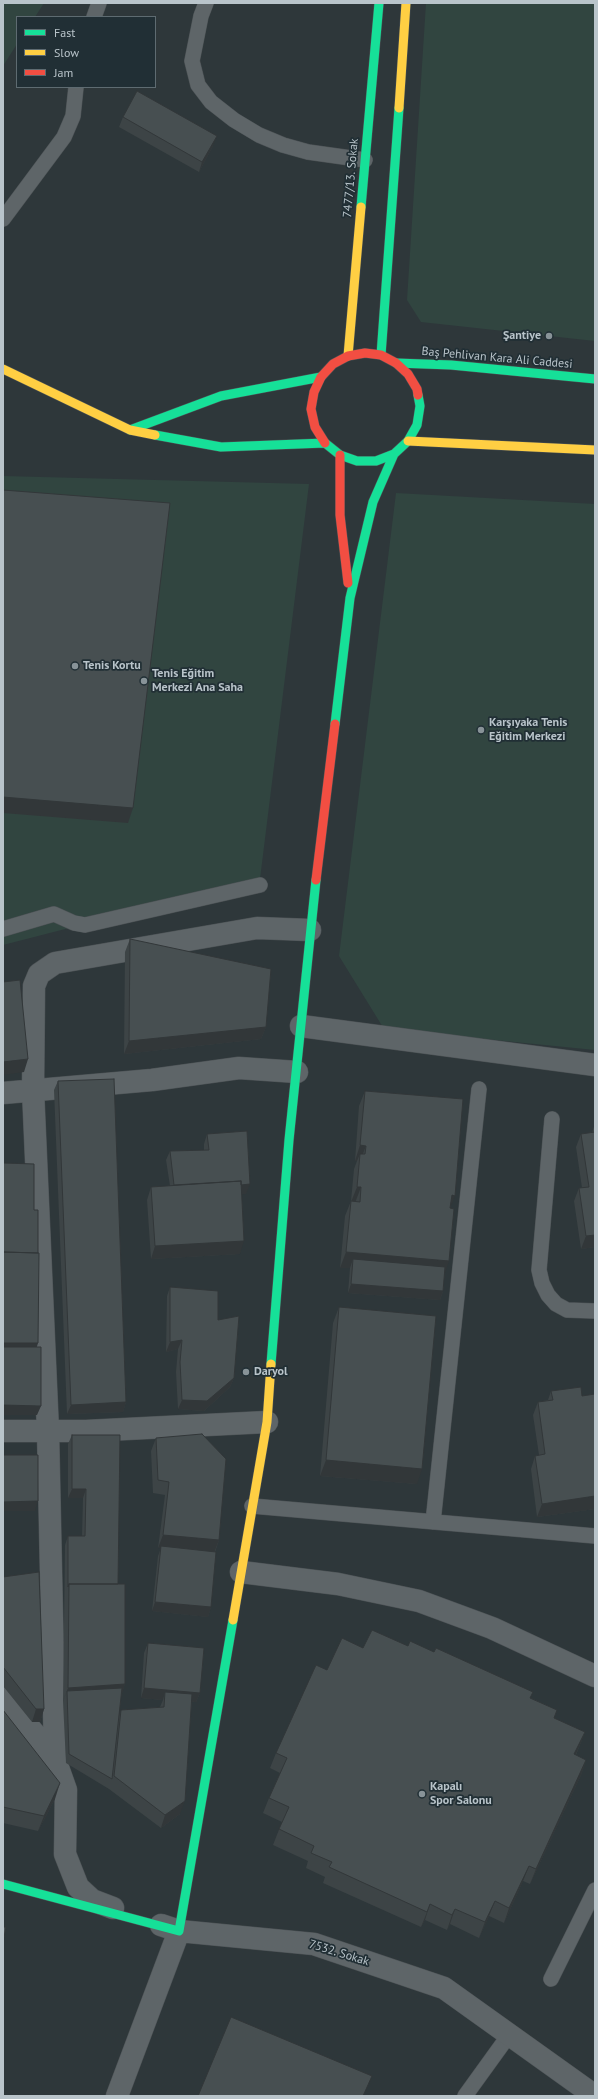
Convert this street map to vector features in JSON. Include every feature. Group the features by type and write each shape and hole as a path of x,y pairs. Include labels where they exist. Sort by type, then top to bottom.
{"street":[{"name":"7477/13. Sokak","path":"348,356 379,3"},
{"path":"381,355 406,3"},
{"name":"Baş Pehlivan Kara Ali Caddesi","path":"364,353 381,355 396,363 408,374 417,389 420,406 417,425 408,441 394,454 376,461 358,461 340,455 325,443 315,427 312,409 314,392 321,377 333,364 348,356 364,353"},
{"name":"Baş Pehlivan Kara Ali Caddesi","path":"396,363 458,365 595,379"},
{"path":"3,369 130,430 220,447 325,443"},
{"path":"130,430 221,396 321,377"},
{"path":"408,441 595,450"},
{"path":"117,2096 179,1931 267,1422 296,1072 310,930 350,598 373,502 394,454"},
{"path":"340,455 340,515 350,598"},
{"path":"179,1931 92,1900 78,1887 65,1854 66,1790 55,1758 48,1431 33,1090 34,986 39,974 55,963 257,928 310,930"},
{"path":"301,1026 595,1065"},
{"path":"3,1093 152,1080 239,1068 296,1072"},
{"path":"3,1431 86,1431 267,1422"},
{"path":"241,1572 338,1584 419,1601 492,1628 595,1676"},
{"path":"3,1695 55,1758"},
{"name":"7532. Sokak","path":"3,1884 179,1931 314,1944 444,1988 595,2096"}],"lane":[{"path":"94,16 99,3"},
{"path":"206,3 192,61 198,85 210,102 234,120 259,135 283,144 308,152 365,160"},
{"path":"3,219 64,137 73,116 76,88"},
{"path":"3,929 54,914 74,923 85,925 260,885"},
{"path":"433,1522 479,1089"},
{"path":"552,1118 539,1270 542,1283 548,1295 556,1304 567,1310 595,1311"},
{"path":"252,1506 595,1536"},
{"path":"551,1978 595,1890"},
{"path":"465,2096 509,2035"}],"green space":[{"path":"3,3 44,3 36,16 16,16 16,46 3,66"},
{"path":"426,3 595,3 595,341 421,322 407,300"},
{"name":"Tenis Eğitim Merkezi Ana Saha","path":"3,476 309,484 260,879 3,945"},
{"name":"Karşıyaka Tenis Eğitim Merkezi","path":"396,493 595,504 595,1050 384,1029 339,956"}],"building":[{"path":"137,91 217,136 202,162 123,117"},
{"name":"Tenis Kortu","path":"3,490 170,503 133,808 3,797"},
{"path":"130,939 271,969 266,1027 129,1041"},
{"path":"20,980 28,1059 3,1062 3,982"},
{"path":"114,1079 126,1402 71,1405 58,1081"},
{"path":"365,1091 463,1099 455,1196 452,1195 450,1208 454,1209 449,1261 346,1252 351,1201 360,1202 361,1187 357,1187 360,1154 365,1154 366,1146 360,1145"},
{"path":"247,1131 250,1184 241,1185 241,1181 174,1185 170,1151 209,1150 207,1134"},
{"path":"595,1132 595,1235 586,1236 579,1188 589,1187 581,1134"},
{"path":"3,1163 34,1164 34,1210 38,1210 38,1253 3,1252"},
{"path":"241,1181 244,1241 155,1246 151,1187"},
{"path":"3,1252 39,1253 38,1343 3,1343"},
{"path":"353,1259 445,1267 443,1291 351,1284"},
{"path":"170,1287 218,1291 218,1320 239,1316 234,1378 207,1401 182,1400 180,1362 182,1340 170,1342"},
{"path":"339,1307 436,1316 422,1469 326,1460"},
{"path":"3,1347 41,1347 41,1406 3,1405"},
{"path":"581,1387 582,1396 595,1394 595,1496 542,1504 535,1456 545,1454 538,1402 553,1400 551,1391"},
{"path":"202,1434 226,1459 219,1540 163,1535 169,1482 158,1480 156,1438"},
{"path":"72,1435 120,1435 118,1584 69,1584 68,1587 68,1536 85,1536 86,1489 72,1489"},
{"path":"3,1455 38,1455 38,1501 3,1502"},
{"path":"161,1546 216,1552 211,1607 155,1602"},
{"path":"39,1572 44,1709 36,1709 3,1667 3,1577"},
{"path":"69,1584 125,1584 125,1684 68,1688"},
{"name":"Kapalı Spor Salonu","path":"372,1630 408,1646 410,1641 434,1652 436,1648 533,1692 530,1698 557,1710 554,1718 585,1732 574,1754 586,1760 536,1869 529,1866 509,1908 495,1901 485,1922 455,1909 452,1915 430,1904 427,1912 329,1867 332,1862 311,1853 314,1846 279,1829 289,1807 269,1798 287,1758 276,1753 316,1665 327,1670 342,1638 363,1648"},
{"path":"148,1643 204,1648 200,1693 144,1688"},
{"path":"122,1688 112,1779 69,1754 67,1691"},
{"path":"165,1692 192,1694 185,1801 165,1815 114,1776 121,1710 164,1707"},
{"path":"3,1710 60,1783 44,1816 3,1807"},
{"path":"3,1927 6,1927 3,1943"},
{"path":"231,2017 372,2076 363,2096 198,2096"}],"traffic: fast":[{"path":"361,207 379,3"},
{"path":"381,355 399,108"},
{"path":"396,363 451,365 595,379"},
{"path":"130,430 221,396 321,377"},
{"path":"155,435 221,447 325,443 340,455 357,461 376,461 394,454 408,441 417,425 420,406 418,395"},
{"path":"335,724 350,598 373,502 394,454"},
{"path":"271,1364 289,1140 316,880"},
{"path":"3,1884 179,1931 233,1620"}],"traffic: slow":[{"path":"399,108 406,3"},
{"path":"348,356 361,207"},
{"path":"3,369 130,430 155,435"},
{"path":"408,441 595,450"},
{"path":"233,1620 267,1422 271,1364"}],"traffic: jam":[{"path":"325,443 315,427 311,409 314,392 321,377 333,364 348,356 365,353 381,355 396,363 408,374 417,389 418,395"},
{"path":"340,455 340,515 348,583"},
{"path":"316,880 335,724"}],"place":[{"name":"Şantiye","path":"549,336"},
{"name":"Tenis Kortu","path":"75,666"},
{"name":"Tenis Eğitim Merkezi Ana Saha","path":"144,681"},
{"name":"Karşıyaka Tenis Eğitim Merkezi","path":"481,730"},
{"name":"Daryol","path":"246,1372"},
{"name":"Kapalı Spor Salonu","path":"422,1794"}]}
